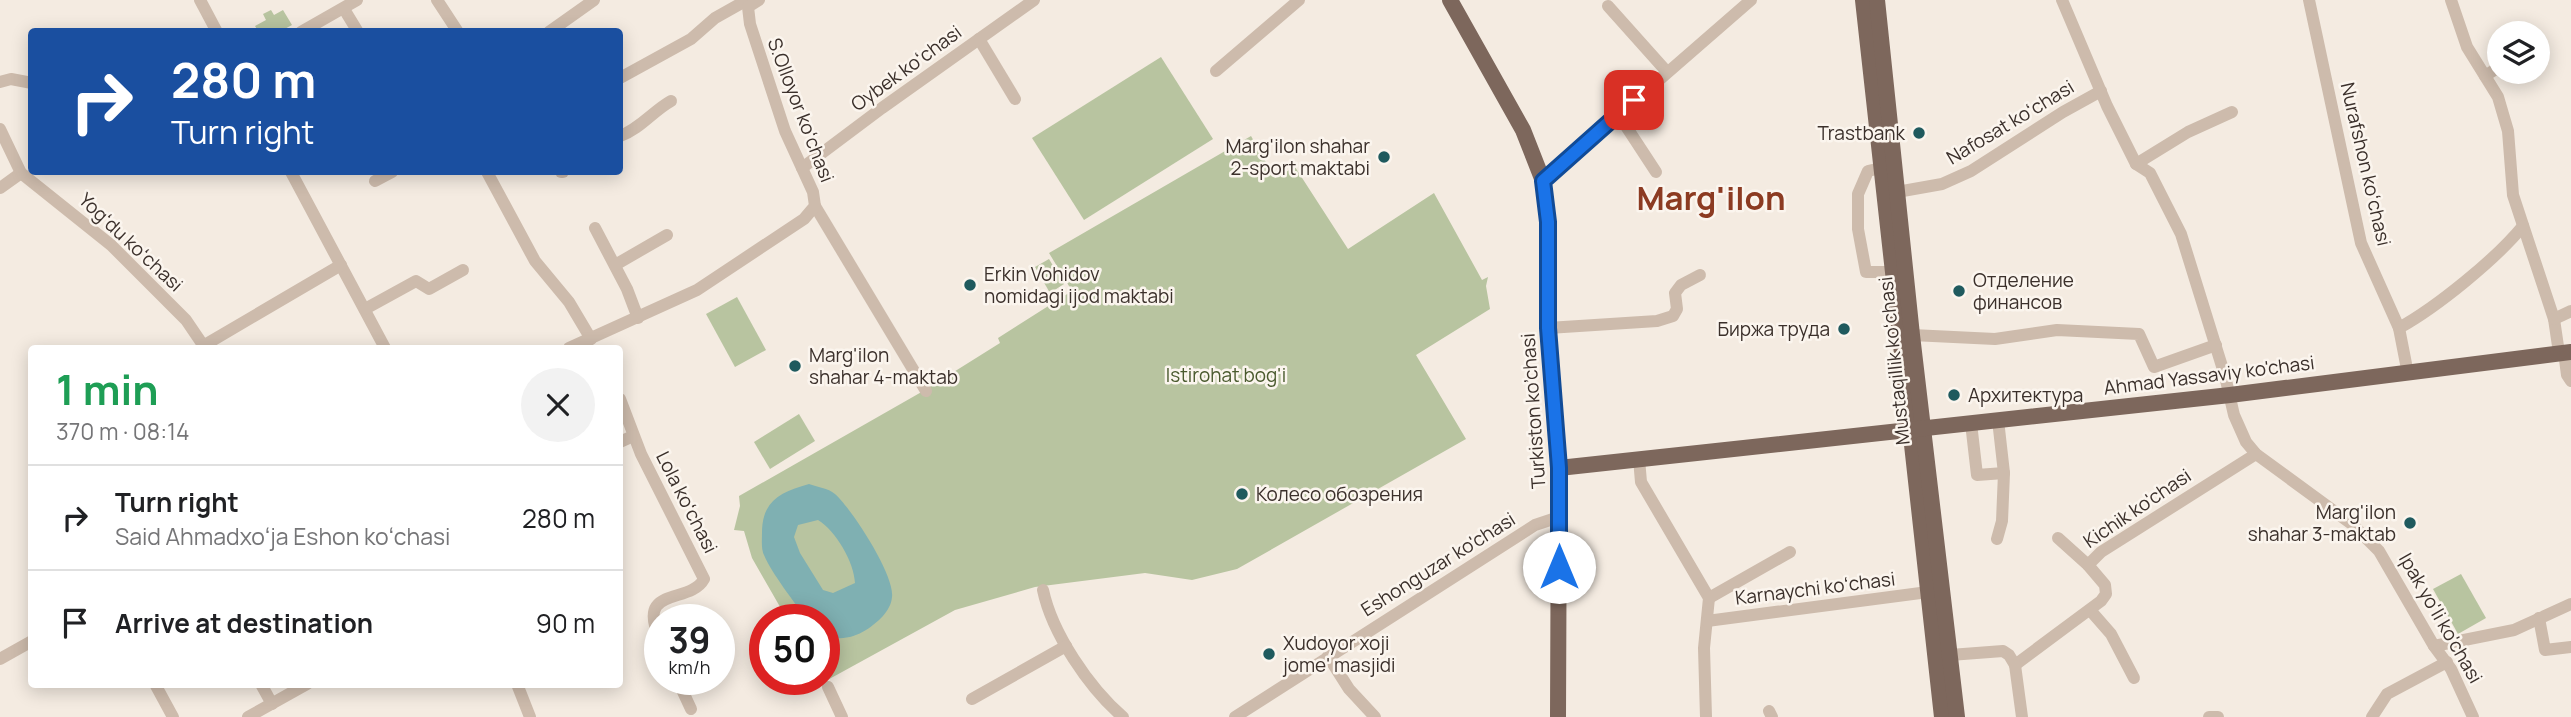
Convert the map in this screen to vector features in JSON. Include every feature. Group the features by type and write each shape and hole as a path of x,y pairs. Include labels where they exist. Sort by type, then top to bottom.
{"main road":[{"name":"Turkiston ko’chasi","path":"1450,0 1523,130 1543,181 1548,222 1548,328 1559,468 1558,717"},
{"name":"Mustaqillik koʻchasi","path":"1863,0 1893,272 1957,717"},
{"name":"Mustaqillik koʻchasi","path":"1877,0 1912,335 1928,592 1942,717"},
{"name":"Ahmad Yassaviy ko'chasi","path":"1559,468 2230,395 2565,352"}],"street":[{"path":"200,0 215,28"},
{"path":"308,28 357,0"},
{"path":"438,0 455,28"},
{"path":"555,28 594,0"},
{"name":"Oybek koʻchasi","path":"802,168 1034,0"},
{"path":"1216,71 1299,0"},
{"path":"1543,181 1751,0"},
{"path":"2062,0 2136,164 2150,173 2181,234 2230,395"},
{"name":"Nurafshon koʻchasi","path":"2309,0 2361,243 2399,328 2407,374"},
{"path":"2451,0 2467,47 2498,97 2508,131 2513,195 2565,352 2567,375 2571,381"},
{"path":"623,76 691,39 715,18 752,1"},
{"name":"S.Olloyor koʻchasi","path":"576,345 638,318 716,278 804,219 815,206 813,192 785,131 754,38 748,14 752,1"},
{"path":"1608,6 1667,72"},
{"path":"344,9 356,28"},
{"path":"979,40 1015,99"},
{"path":"0,82 12,79 28,82"},
{"name":"Nafosat koʻchasi","path":"1897,192 1942,184 1971,171 2101,91"},
{"path":"623,134 645,121 654,110 671,101"},
{"path":"2136,164 2188,132 2232,112"},
{"path":"1618,114 1656,172"},
{"name":"Yogʻdu koʻchasi","path":"0,129 21,173 111,245 187,320 203,345"},
{"path":"1881,168 1868,171 1858,194 1858,229 1866,272 1893,272"},
{"path":"0,188 21,173"},
{"path":"293,175 383,345"},
{"path":"375,181 386,175"},
{"path":"489,175 535,261 602,345"},
{"path":"815,206 926,391"},
{"path":"2399,328 2419,317 2445,296 2511,240 2523,226"},
{"path":"594,228 615,265 638,318"},
{"path":"615,265 667,235"},
{"path":"207,345 341,265"},
{"path":"365,309 416,281 429,289 463,270"},
{"path":"1548,328 1657,321 1673,316 1677,309 1675,293 1681,285 1700,275"},
{"path":"2554,320 2571,311"},
{"path":"1912,335 1994,338 2057,330 2139,334 2154,368 2216,345"},
{"name":"Ipak yo'li ko'chasi","path":"2230,395 2239,430 2256,454 2353,525 2388,564 2434,646 2447,662 2473,717"},
{"name":"Lola koʻchasi","path":"623,408 633,436 704,579 699,585 668,598 661,604"},
{"path":"1997,539 2002,522 2004,472 1998,420"},
{"path":"1971,423 1977,475 2004,472"},
{"name":"Lola koʻchasi","path":"623,441 633,436"},
{"name":"Kichik ko'chasi","path":"2015,665 2104,598 2106,588 2088,565 2124,537 2256,454"},
{"name":"Karnaychi koʻchasi","path":"1639,459 1641,482 1709,598 1703,648 1706,717"},
{"name":"Eshonguzar ko'chasi","path":"1235,717 1535,525 1559,517"},
{"path":"2058,538 2088,565"},
{"path":"1709,598 1790,552"},
{"path":"1043,590 1046,607 1066,646 1122,717"},
{"name":"Karnaychi koʻchasi","path":"1707,621 1928,592"},
{"path":"2434,646 2514,630 2571,604"},
{"path":"2090,610 2111,634 2134,678"},
{"path":"2539,618 2545,650 2571,647"},
{"path":"0,659 28,643"},
{"path":"972,699 1066,646"},
{"path":"1950,655 2003,651 2010,655 2015,665 2022,717"},
{"path":"1328,656 1349,689 1375,717"},
{"path":"2372,717 2384,698 2394,689 2447,662"},
{"path":"157,688 173,717"},
{"path":"263,688 272,704"},
{"path":"248,717 300,688"},
{"path":"519,688 530,717"},
{"path":"684,695 691,709"},
{"path":"832,695 842,717"},
{"path":"2209,717 2218,717"}],"green space":[{"path":"271,10 274,15 283,10 292,25 286,28 256,28 255,26 266,20 263,14"},
{"path":"1161,57 1213,139 1084,220 1032,138"},
{"name":"Istirohat bog'i","path":"1251,136 1275,178 1295,167 1348,249 1434,193 1482,280 1488,277 1486,286 1490,309 1416,355 1466,439 1237,569 1192,580 1145,573 1035,587 955,610 840,673 840,604 778,604 752,558 744,531 734,530 740,506 739,496 925,390 1000,343 998,338 1072,291 1049,253"},
{"path":"1049,259 1064,284 1050,293 1035,267"},
{"path":"737,297 766,350 735,367 706,314"},
{"path":"799,414 815,441 770,469 754,442"},
{"path":"2461,574 2486,618 2458,634 2433,589"}],"water":[{"path":"809,484 826,489 835,494 861,527 880,558 891,587 889,607 875,624 856,635 840,638 840,604 796,604 763,553 765,513 781,495","holes":["818,520 831,532 848,557 855,583 833,593 823,590 800,553 794,537 798,525"]}],"place":[{"name":"Trastbank","path":"1919,133"},
{"name":"Marg'ilon shahar 2-sport maktabi","path":"1384,157"},
{"name":"Erkin Vohidov nomidagi ijod maktabi","path":"970,285"},
{"name":"Отделение финансов","path":"1959,291"},
{"name":"Биржа труда","path":"1844,329"},
{"name":"Marg'ilon shahar 4-maktab","path":"795,366"},
{"name":"Архитектура","path":"1954,395"},
{"name":"Колесо обозрения","path":"1242,494"},
{"name":"Marg'ilon shahar 3-maktab","path":"2410,523"},
{"name":"Xudoyor xoji jome' masjidi","path":"1269,654"}],"district":[{"name":"Marg'ilon","path":"1711,197"}],"route":[{"path":"1559,567 1559,468 1548,328 1548,222 1543,181 1634,100"}]}
